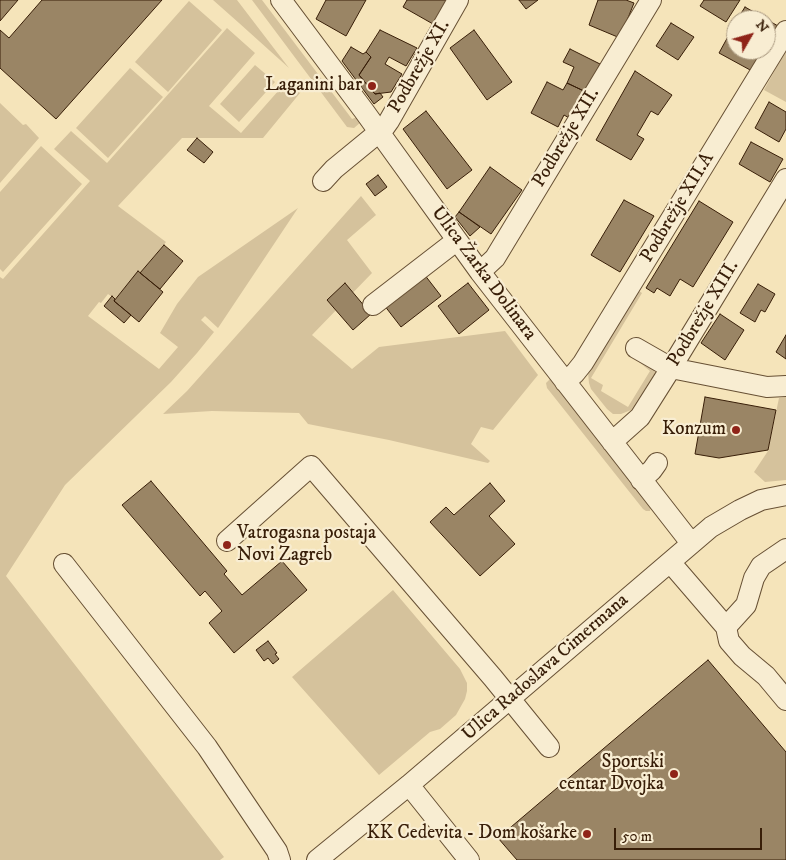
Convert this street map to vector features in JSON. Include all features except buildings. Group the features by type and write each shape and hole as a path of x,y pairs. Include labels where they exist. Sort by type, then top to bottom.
{"street":[{"name":"Ulica Žarka Dolinara","path":"281,0 379,132 456,241 692,543"},
{"name":"Podbrežje XI.","path":"323,181 334,169 389,122 458,0"},
{"name":"Podbrežje XII.","path":"480,272 495,258 651,0"},
{"name":"Podbrežje XII.A","path":"565,382 583,362 786,31"},
{"name":"Podbrežje XIII.","path":"612,442 640,416 672,368 786,179"},
{"path":"373,305 456,241"},
{"path":"636,348 672,368 767,387 786,386"},
{"path":"641,480 657,463"},
{"path":"227,541 311,466 550,747"},
{"name":"Ulica Radoslava Cimermana","path":"325,858 712,527 740,510 762,500 786,495"},
{"path":"726,627 746,605 754,578 761,566 786,549"},
{"path":"670,562 726,627 736,629 755,651 766,676 786,700"},
{"path":"64,564 207,747 277,851 280,860"},
{"path":"409,785 469,860"}],"shaded area":[{"path":"213,0 237,0 289,68 239,23"},
{"path":"252,0 262,0 352,119 357,117 361,122 354,128 347,127"},
{"path":"189,1 222,30 168,92 135,62"},
{"path":"227,28 255,53 209,106 241,133 287,81 300,93 263,138 182,138 118,206 166,242 115,299 108,294 88,316 159,369 178,347 160,333 177,304 198,277 298,208 218,328 205,316 201,320 214,332 171,382 65,485 6,576 224,857 220,860 0,860 0,277 3,279 90,181 54,149 71,131 107,163"},
{"path":"786,50 786,102 764,90"},
{"path":"255,65 275,82 239,122 220,104"},
{"path":"130,68 163,97 108,158 76,128"},
{"path":"0,103 23,125 26,124 39,138 0,183"},
{"path":"41,146 82,184 3,272 0,269 0,192"},
{"path":"361,196 376,215 347,240 372,273 312,335 352,369 379,347 505,331 538,375 493,430 481,427 471,444 490,461 488,463 389,440 308,424 299,413 212,411 163,414 187,391"},
{"path":"639,291 642,293 591,378 603,385 601,391 628,407 650,371 639,362 654,369 655,373 631,410 621,414 613,414 591,389 588,372"},
{"path":"551,378 651,505 650,511 643,509 547,388 546,383"},
{"path":"786,397 786,480 765,482 754,472 768,451 779,398"},
{"path":"393,590 460,669 467,683 467,691 465,699 456,715 440,729 430,732 379,775 292,677"}],"place":[{"name":"Laganini bar","path":"372,86"},
{"name":"Konzum","path":"736,430"},
{"name":"Vatrogasna postaja Novi Zagreb","path":"227,545"},
{"name":"Sportski centar Dvojka","path":"674,774"},
{"name":"KK Cedevita - Dom košarke","path":"587,834"}]}
